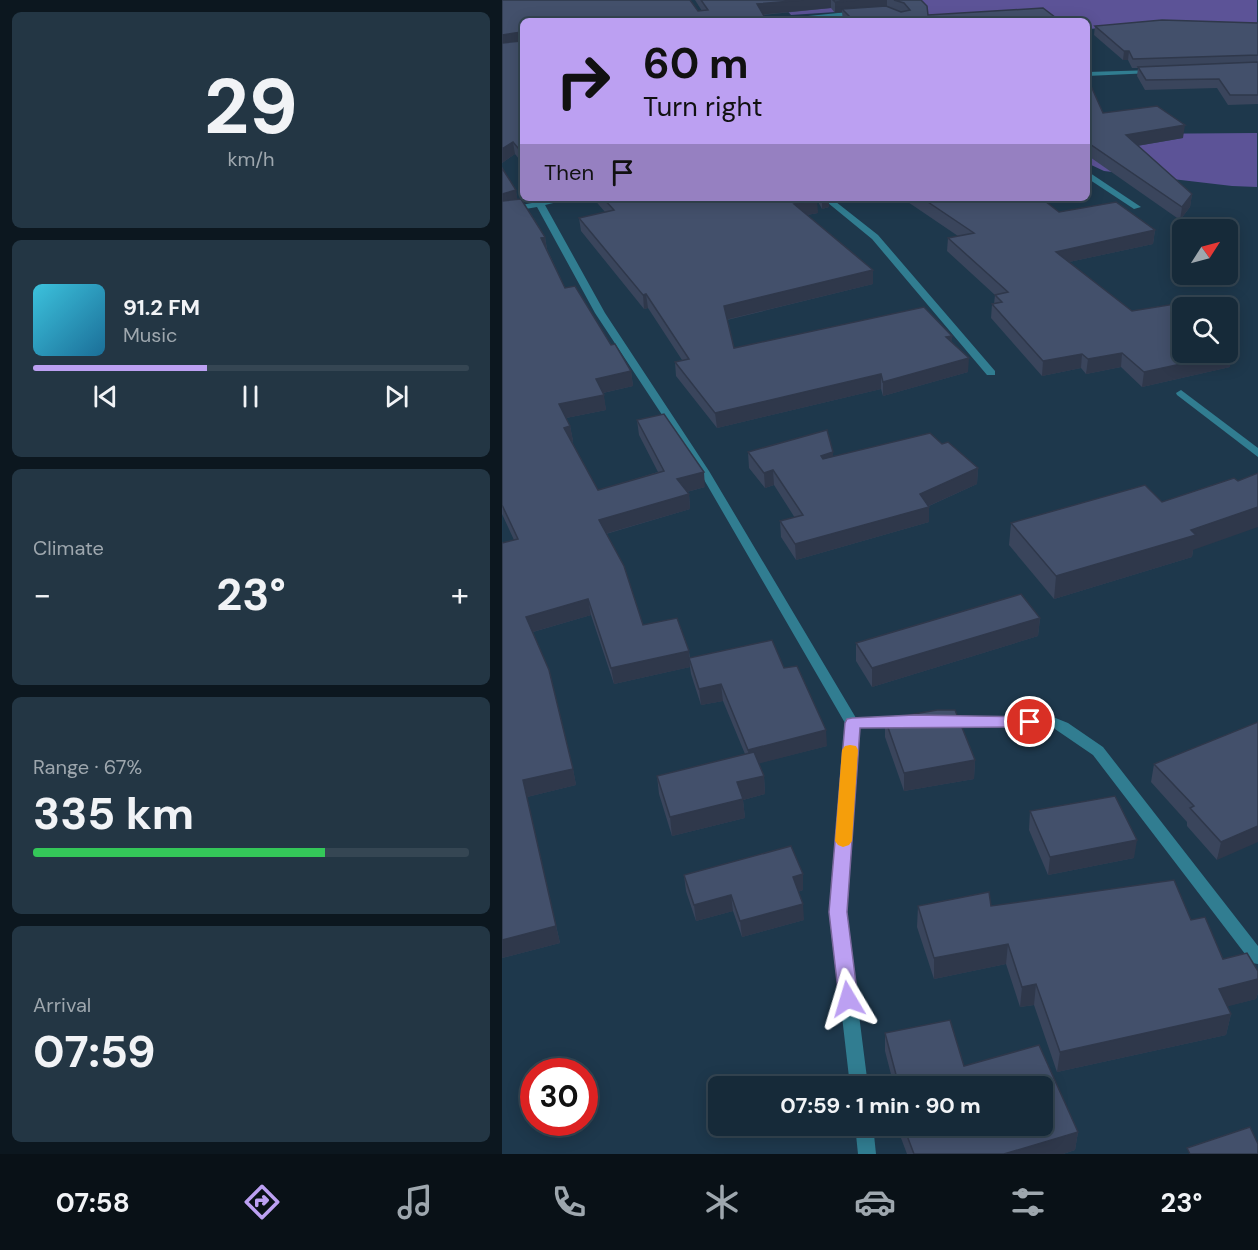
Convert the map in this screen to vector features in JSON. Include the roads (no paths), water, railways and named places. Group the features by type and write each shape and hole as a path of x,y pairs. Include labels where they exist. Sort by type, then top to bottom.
{"street":[{"path":"812,18 869,13"},
{"path":"1090,74 1166,70"},
{"path":"1090,177 1137,207"},
{"path":"502,211 555,201"},
{"path":"830,201 876,237 991,374"},
{"path":"540,204 600,313 704,471 852,723 838,912 858,1076"},
{"path":"1181,393 1258,454"},
{"path":"852,723 1053,722 1063,726 1098,751 1258,958"},
{"path":"865,1136 867,1154"}]}
